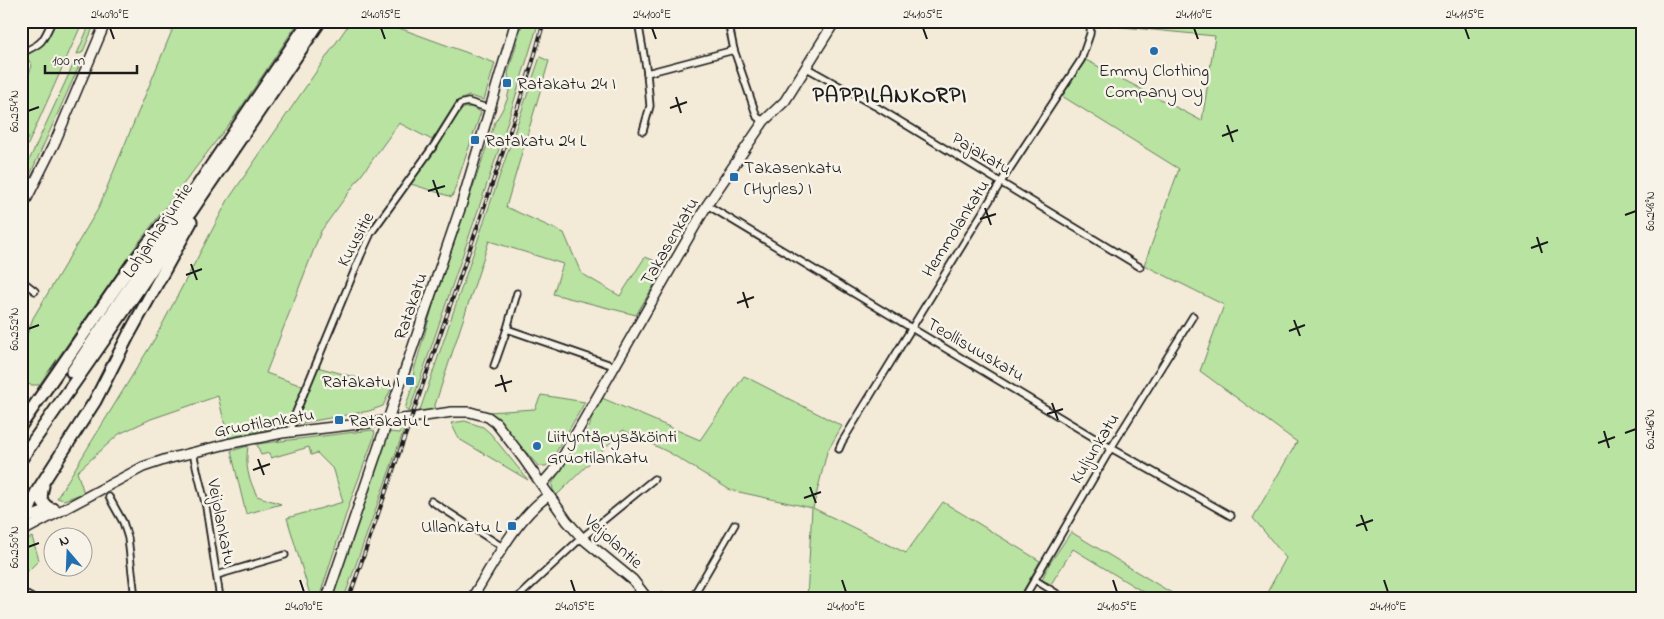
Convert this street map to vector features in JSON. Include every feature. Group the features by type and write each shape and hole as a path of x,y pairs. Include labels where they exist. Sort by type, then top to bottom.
{"highway":[{"name":"Lohjanharjuntie","path":"21,458 104,340 309,21"},
{"name":"Lohjanharjuntie","path":"21,446 214,169 320,21"},
{"path":"21,425 132,264 165,220 214,169"},
{"path":"22,525 31,502 95,401 214,169"},
{"path":"46,478 41,493 41,500 43,504 51,509"}],"street":[{"path":"21,53 38,46 43,41 52,21"},
{"path":"21,210 55,142 106,21"},
{"name":"Ratakatu","path":"327,598 459,210 516,21"},
{"path":"638,21 647,73 650,106 643,131"},
{"path":"728,21 734,50 756,117 764,121"},
{"name":"Takasenkatu","path":"542,484 557,467 707,205 764,121 785,100 835,21"},
{"name":"Hemmolankatu","path":"839,449 911,328 1081,60 1090,34 1091,21"},
{"path":"647,73 734,50"},
{"name":"Pajakatu","path":"807,68 875,106 1140,267"},
{"name":"Kuusitie","path":"292,432 292,422 360,255 371,234 435,144 460,104 468,102 491,109"},
{"name":"Teollisuuskatu","path":"707,205 1111,448 1231,516"},
{"path":"21,280 35,292"},
{"path":"494,366 507,330 517,293"},
{"name":"Kuljunkatu","path":"1024,598 1111,448 1193,316"},
{"path":"507,330 614,366"},
{"name":"Gruotilankatu","path":"88,497 143,467 255,438 452,412 480,414 496,423 542,484"},
{"name":"Veijolankatu","path":"193,453 206,507 220,598"},
{"path":"517,598 582,538 654,479"},
{"name":"Veijolantie","path":"542,484 582,538 633,580 647,598"},
{"path":"472,598 519,524 533,507 550,495"},
{"path":"22,525 51,509 88,497"},
{"path":"22,525 88,497"},
{"path":"109,497 123,522 128,538 135,598"},
{"path":"431,501 504,548"},
{"path":"692,598 734,524"},
{"path":"217,575 285,555"},
{"path":"1035,580 1064,598"},
{"path":"631,598 641,590"},
{"path":"25,594 32,598"},
{"path":"653,598 661,596 672,598"}],"green space":[{"path":"56,21 83,21 21,160 21,150 28,138 24,127 21,127 21,94 32,66 26,55 45,41"},
{"path":"91,21 96,21 82,53 77,54"},
{"path":"176,21 299,21 236,115 136,246 39,385 30,385 21,378 21,351 33,318 98,209"},
{"path":"351,21 380,21 495,63 484,100 469,96 457,101 432,140 399,123 321,231 266,373 308,388 317,367 392,387 383,406 369,411 228,438 218,396 151,419 119,434 77,472 84,493 64,500 57,498 154,340 228,200"},
{"path":"523,21 539,21 501,143 409,412 405,409 413,384 414,370 434,302 495,122 507,100 510,86 508,73"},
{"path":"1096,21 1643,21 1643,598 1264,598 1286,558 1253,518 1297,442 1200,371 1224,305 1144,265 1179,169 1062,96 1086,60 1202,121 1215,36 1112,26 1096,23"},
{"path":"540,57 549,61 506,207 564,233 581,273 620,296 645,257 666,265 636,315 553,294 563,264 489,241 433,411 419,413"},
{"path":"74,63 80,64 21,195 21,178"},
{"path":"471,107 481,112 452,197 411,184 458,113 464,108"},
{"path":"744,376 842,426 827,452 813,508 906,553 943,502 1040,561 1019,598 807,598 812,508 730,490 670,453 623,430 557,495 553,490 552,484 581,436 589,429 593,413 602,398 700,440"},
{"path":"541,395 585,402 551,461 546,466 538,466 522,450 500,420 488,412 535,409"},
{"path":"465,421 483,427 490,433 528,480 459,439 451,423"},
{"path":"402,427 405,427 344,598 332,598 388,432 399,433"},
{"path":"372,430 375,432 373,440 350,502 319,598 311,598 287,518 343,502 334,470 317,453 311,455 309,447 271,458 269,453 261,455 257,444"},
{"path":"248,446 248,472 257,496 281,504 246,514 231,451"},
{"path":"1071,532 1180,598 1153,598 1073,549 1051,584 1042,580 1048,566"},
{"path":"32,537 39,560 21,578 21,542"}],"railway":[{"path":"349,598 497,170 533,61 544,21"}],"place":[{"name":"Emmy Clothing Company Oy","path":"1154,51"},
{"name":"Ratakatu 24 I","path":"507,83"},
{"name":"Ratakatu 24 L","path":"475,140"},
{"name":"Takasenkatu (Hyrles) I","path":"734,177"},
{"name":"Ratakatu I","path":"410,381"},
{"name":"Ratakatu L","path":"339,420"},
{"name":"Liityntäpysäköinti Gruotilankatu","path":"537,446"},
{"name":"Ullankatu L","path":"512,526"}],"district":[{"name":"PAPPILANKORPI","path":"890,94"}]}
